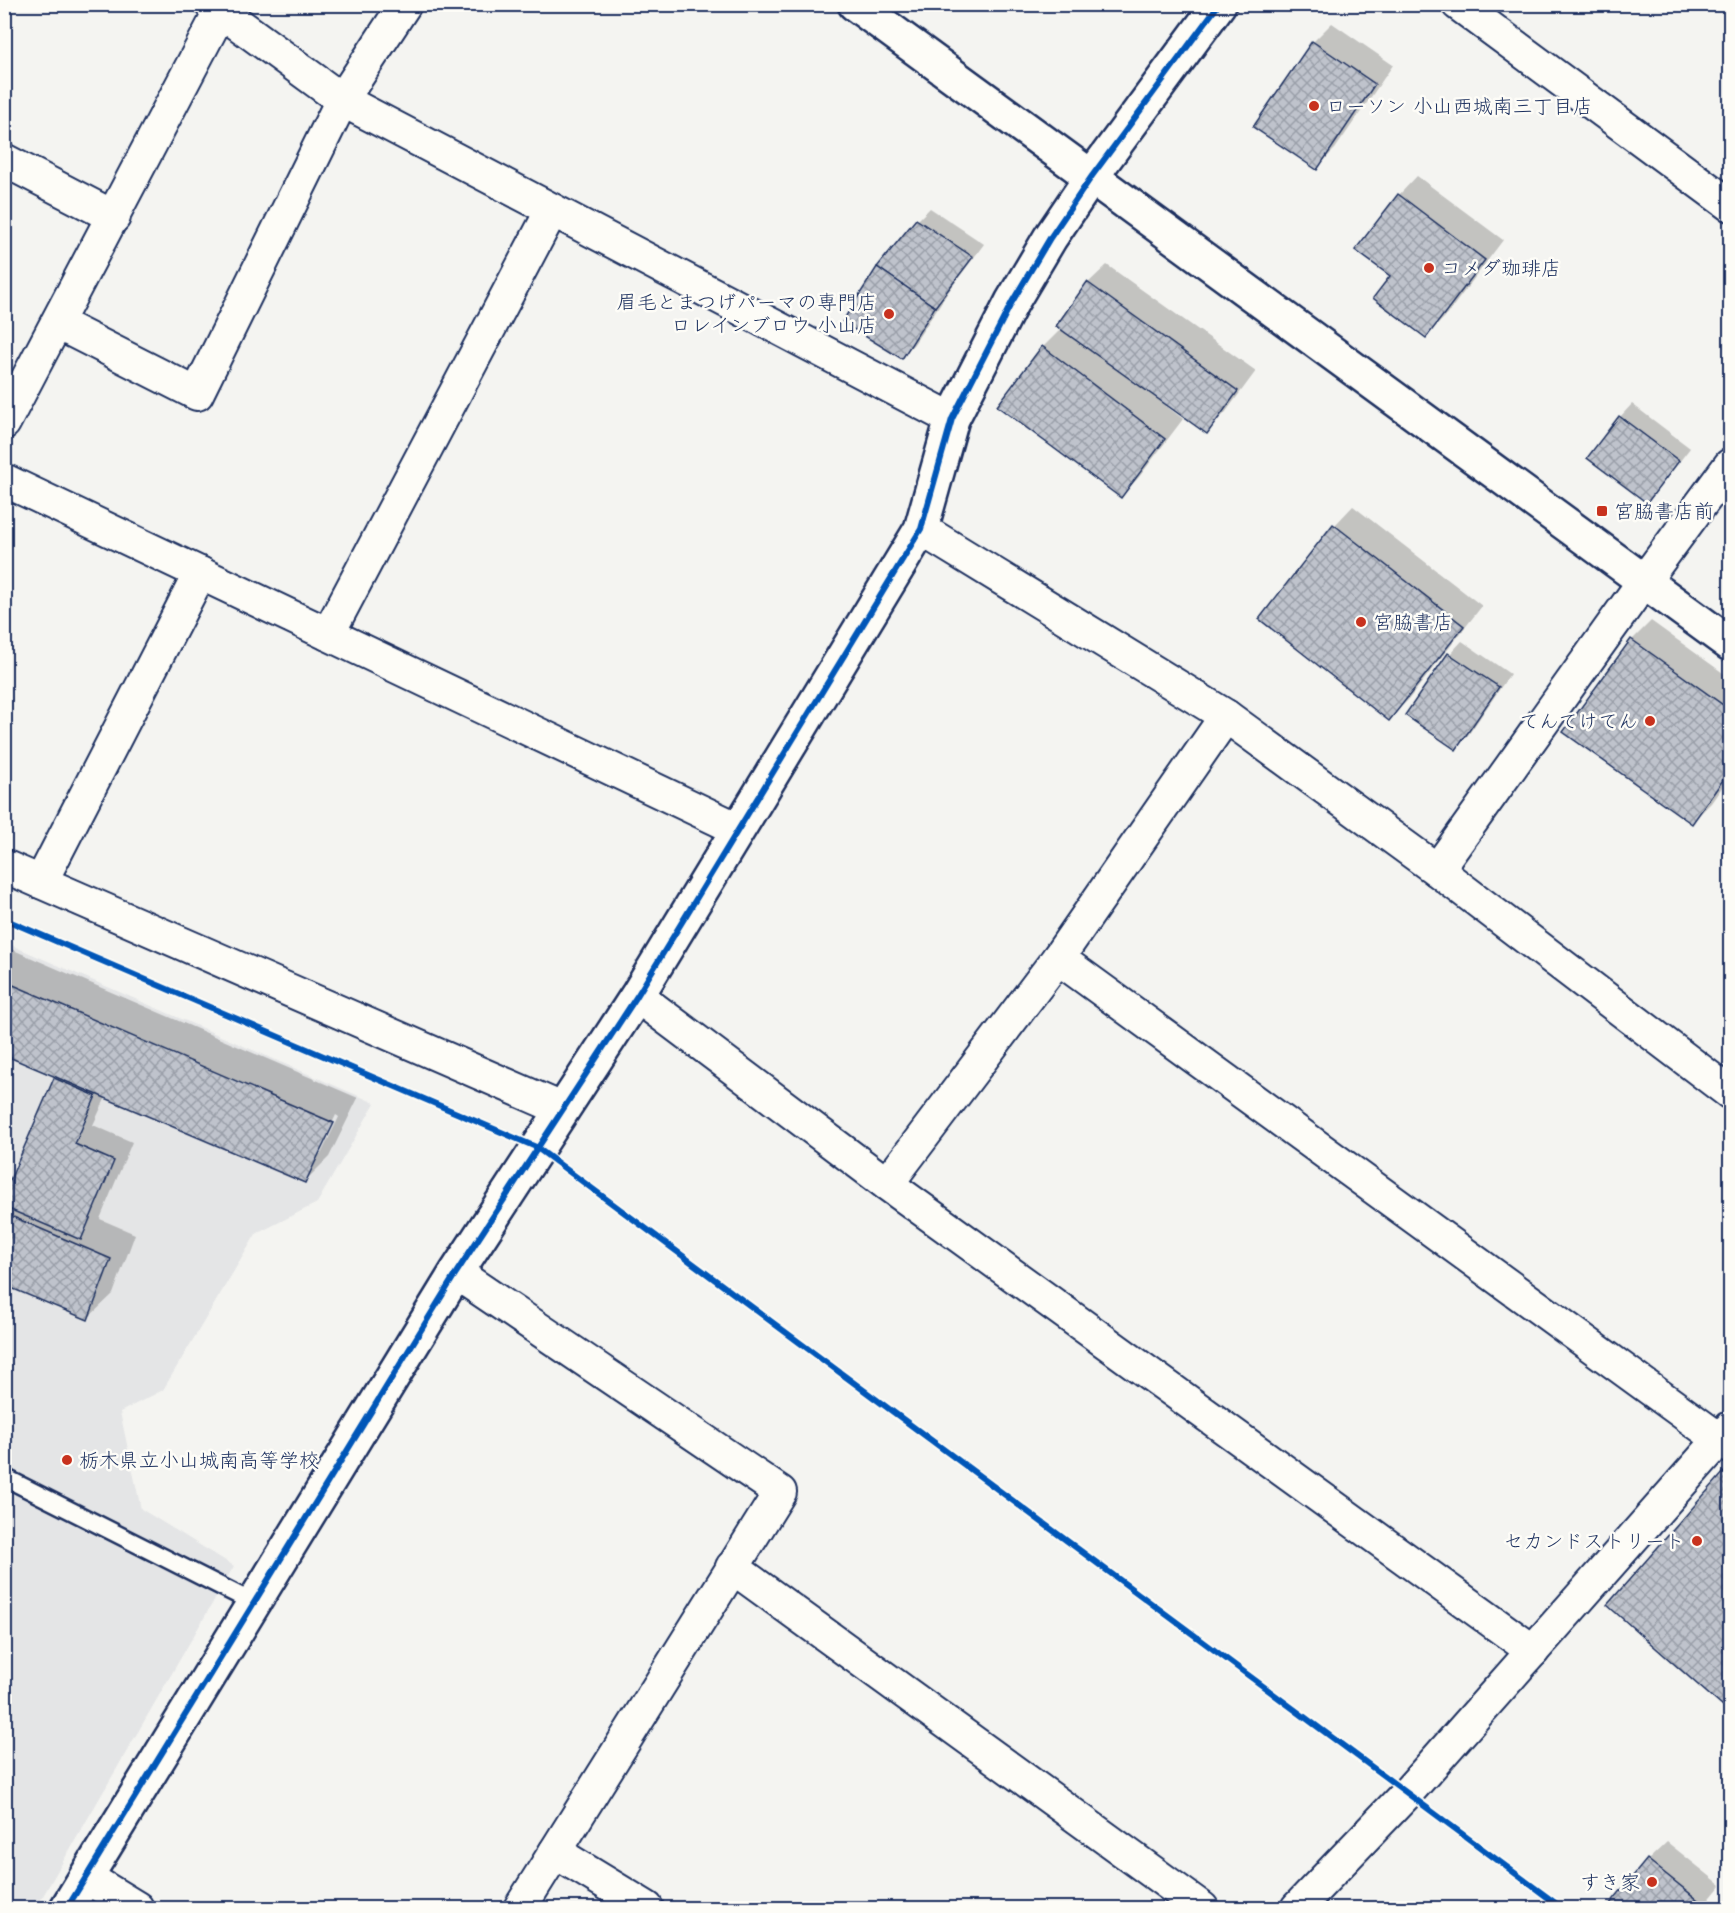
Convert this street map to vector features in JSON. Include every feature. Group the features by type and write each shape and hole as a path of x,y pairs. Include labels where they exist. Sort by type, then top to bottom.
{"street":[{"path":"57,323 197,394 342,100 405,4"},
{"path":"855,4 1731,644"},
{"path":"67,1908 456,1273 637,996 921,529 952,419 1012,302 1050,238 1092,176 1219,4"},
{"path":"1458,4 1731,205"},
{"path":"4,423 114,217 215,8 342,100 952,419"},
{"path":"4,160 114,217"},
{"path":"328,634 552,210"},
{"path":"1437,870 1644,581 1731,465"},
{"path":"4,480 738,829"},
{"path":"921,529 1226,716 1437,870 1731,1093"},
{"path":"41,882 200,573"},
{"path":"887,1184 1058,958 1226,716"},
{"path":"4,866 562,1109"},
{"path":"1058,958 1727,1438 1407,1793 1297,1908"},
{"path":"637,996 887,1184 1533,1651"},
{"path":"456,1273 780,1492 520,1908"},
{"path":"732,1567 1202,1908"},
{"path":"555,1852 647,1908"},
{"path":"86,1877 137,1908"}],"lane":[{"path":"4,1477 254,1603"}],"shaded area":[{"name":"栃木県立小山城南高等学校","path":"4,942 375,1103 317,1203 256,1234 163,1390 120,1412 141,1509 234,1566 36,1908 4,1908"}],"building":[{"name":"ローソン 小山西城南三丁目店","path":"1312,41 1375,84 1317,170 1253,127"},
{"name":"コメダ珈琲店","path":"1398,194 1485,260 1426,338 1373,298 1390,276 1355,250"},
{"path":"916,219 973,257 935,307 877,267"},
{"name":"眉毛とまつげパーマの専門店 ロレインブロウ 小山店","path":"877,267 935,307 902,359 842,322"},
{"path":"1087,282 1238,391 1207,434 1056,326"},
{"path":"1042,346 1165,439 1121,498 997,406"},
{"path":"1619,416 1679,461 1647,503 1587,458"},
{"name":"宮脇書店","path":"1333,524 1464,626 1389,721 1259,619"},
{"name":"てんてけてん","path":"1631,639 1730,710 1730,770 1692,824 1563,732"},
{"path":"1448,653 1499,687 1456,750 1405,715"},
{"path":"4,981 334,1123 305,1183 4,1055"},
{"path":"54,1078 96,1096 75,1144 114,1161 81,1240 4,1207 4,1194"},
{"path":"4,1213 111,1259 88,1320 4,1285"},
{"name":"セカンドストリート","path":"1724,1472 1730,1478 1730,1713 1607,1605"},
{"name":"すき家","path":"1647,1859 1703,1904 1700,1908 1613,1908 1609,1905"}],"cycle path":[{"path":"67,1908 456,1273 637,996 921,529 952,419 1012,302 1050,238 1092,176 1219,4"},
{"path":"4,919 536,1147 1562,1908"}],"place":[{"name":"ローソン 小山西城南三丁目店","path":"1314,106"},
{"name":"コメダ珈琲店","path":"1429,268"},
{"name":"眉毛とまつげパーマの専門店 ロレインブロウ 小山店","path":"889,314"},
{"name":"宮脇書店前","path":"1602,511"},
{"name":"宮脇書店","path":"1361,622"},
{"name":"てんてけてん","path":"1650,721"},
{"name":"栃木県立小山城南高等学校","path":"67,1460"},
{"name":"セカンドストリート","path":"1697,1541"},
{"name":"すき家","path":"1652,1882"}]}
